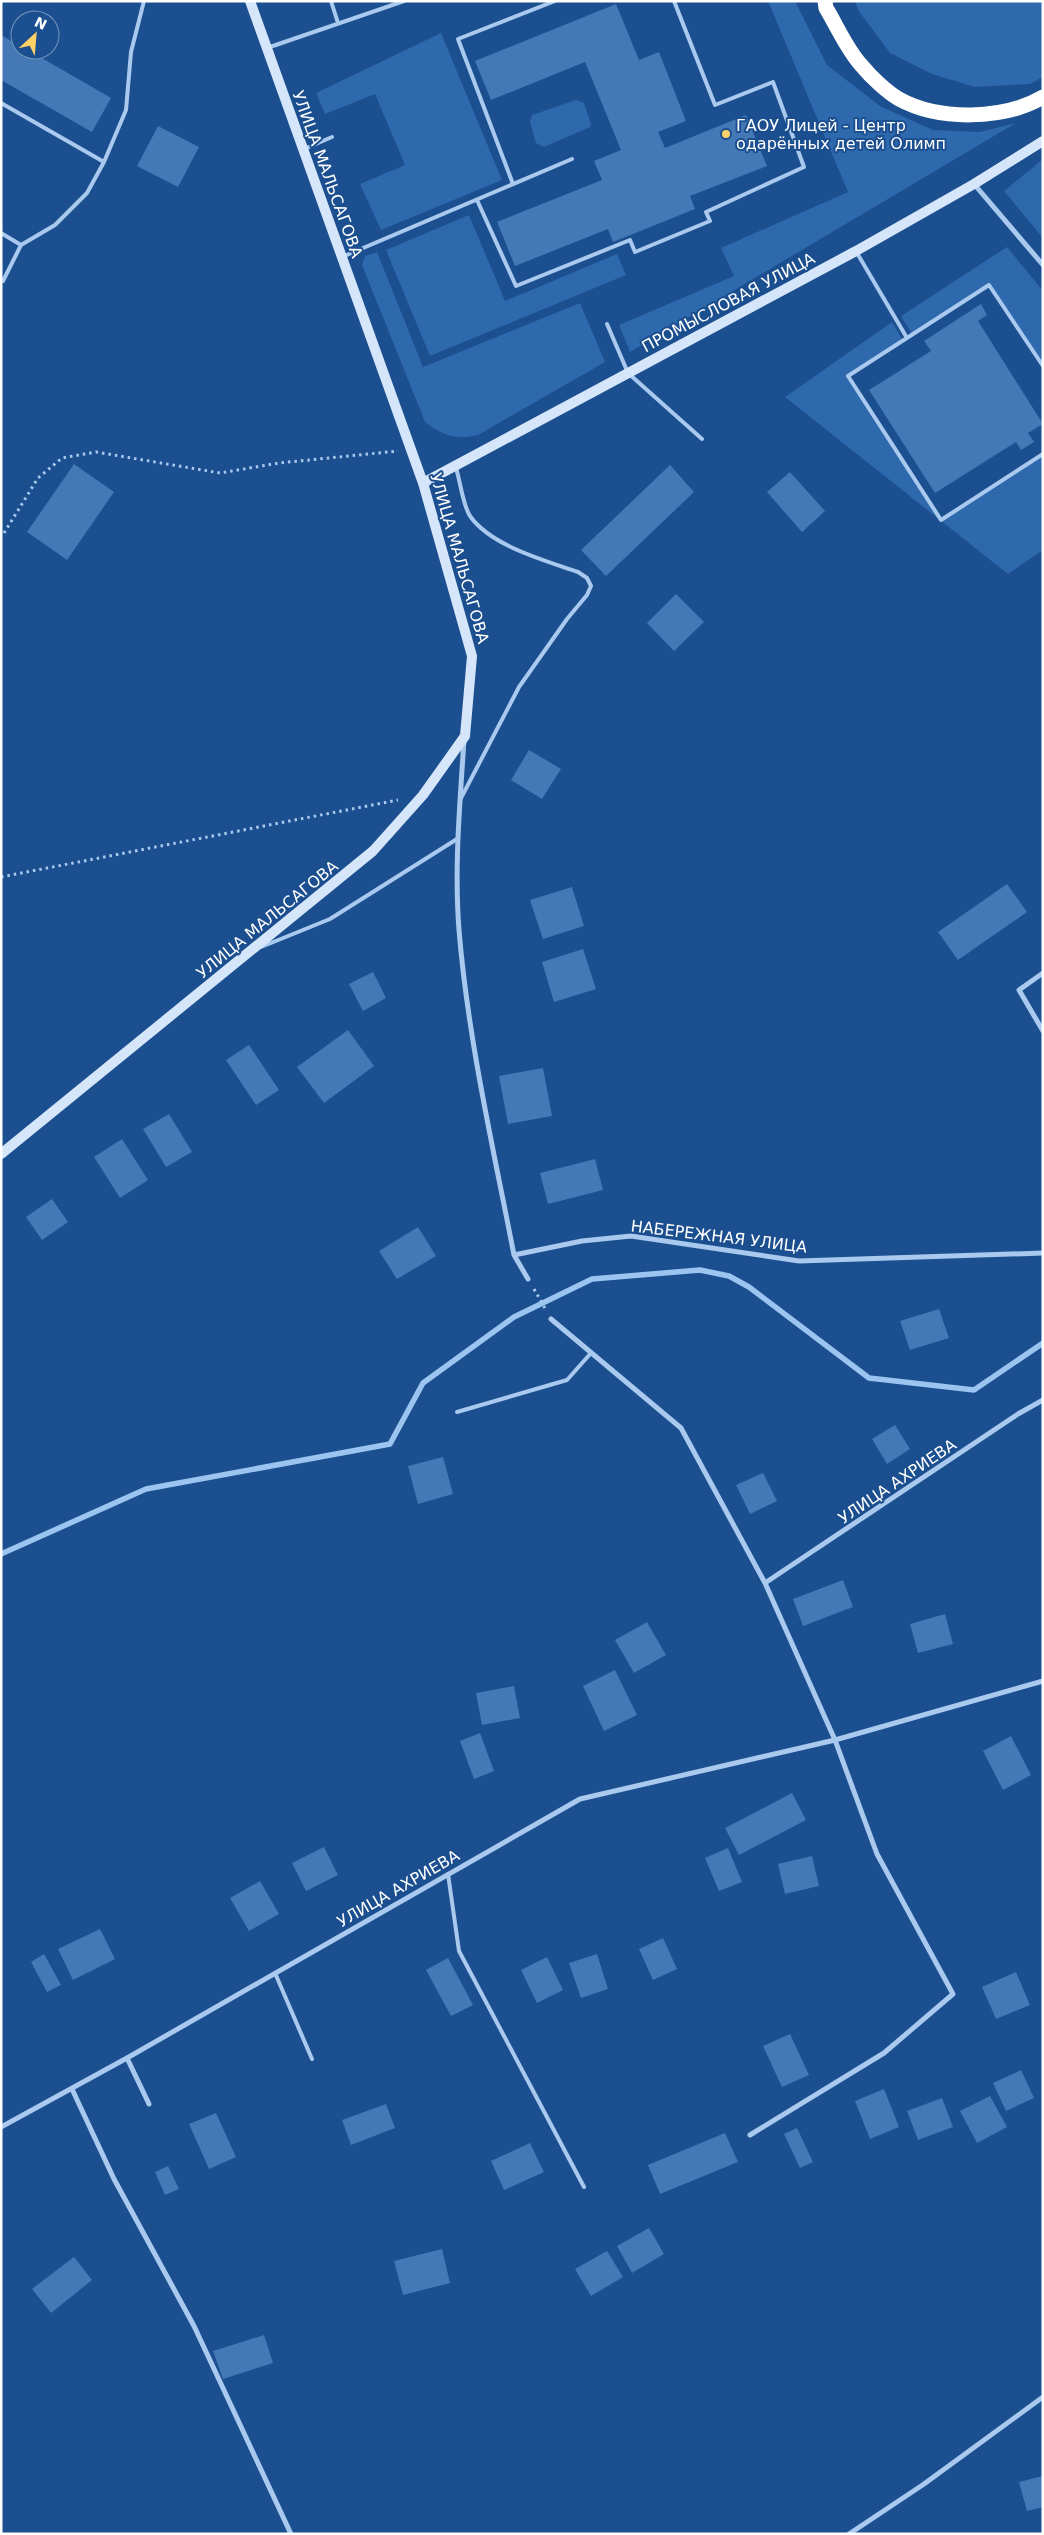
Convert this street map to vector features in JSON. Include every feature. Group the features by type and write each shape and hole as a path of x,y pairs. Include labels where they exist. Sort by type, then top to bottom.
{"highway":[{"path":"825,1 826,8 861,66 898,99 938,113 980,115 1030,105 1043,97"}],"street":[{"name":"УЛИЦА МАЛЬСАГОВА","path":"1,1154 373,851 423,795 465,736 472,656 423,483 250,1"},
{"name":"ПРОМЫСЛОВАЯ УЛИЦА","path":"423,483 856,251 974,184 1043,141"},
{"path":"974,184 1043,265"},
{"path":"465,736 458,839 459,929 478,1066 514,1255 528,1279"},
{"path":"1043,973 1019,990 1043,1031"},
{"name":"НАБЕРЕЖНАЯ УЛИЦА","path":"514,1255 582,1242 631,1236 798,1261 1043,1252"},
{"path":"551,1319 680,1428 765,1582 835,1740 877,1854 953,1994 884,2053 750,2135"},
{"name":"УЛИЦА АХРИЕВА","path":"765,1582 1018,1414 1043,1400"},
{"name":"УЛИЦА АХРИЕВА","path":"1,2127 127,2058 580,1799 835,1740 1043,1681"},
{"path":"127,2058 149,2104"},
{"path":"72,2089 114,2179 194,2326 291,2534"},
{"path":"849,2534 924,2484 1043,2397"}],"lane":[{"path":"3,281 22,245 55,225 87,193 104,162 126,110 131,52 144,1"},
{"path":"331,1 338,23"},
{"path":"267,48 404,1"},
{"path":"513,184 458,39 555,1"},
{"path":"477,200 516,286 630,240 635,252 710,221 706,212 804,167 773,82 715,104 674,1"},
{"path":"1,103 104,162"},
{"path":"303,149 332,137"},
{"path":"342,257 572,159"},
{"path":"1,233 22,245"},
{"path":"856,251 908,338"},
{"path":"1043,366 989,285 848,376 941,520 1043,454"},
{"path":"607,324 628,373 702,439"},
{"path":"456,466 469,515 485,530 507,545 578,572 587,578 591,586 587,595 567,618 519,687 460,800"},
{"path":"252,951 330,919 458,839"},
{"path":"457,1412 567,1380 592,1353"},
{"path":"448,1874 459,1951 584,2186"},
{"path":"276,1973 312,2059"}],"path":[{"path":"4,532 38,478 62,458 96,452 220,473 279,463 412,450"},
{"path":"1,877 423,795"},
{"path":"528,1279 551,1319"}],"shaded area":[{"path":"768,1 795,1 827,65 880,106 933,130 980,132 1016,123 630,352 619,325 734,276 721,248 848,192"},
{"path":"855,1 1043,1 1043,77 1030,84 975,87 932,74 890,53 858,10"},
{"path":"441,33 502,180 381,230 360,184 405,165 375,94 325,114 316,93"},
{"path":"576,100 584,103 591,124 590,127 544,147 536,143 530,122 532,115"},
{"path":"1043,159 1043,238 1004,191"},
{"path":"469,215 505,301 617,254 626,275 430,356 386,250"},
{"path":"1007,247 1043,291 1043,366 989,285 912,334 901,316"},
{"path":"377,252 423,367 580,303 605,362 478,435 456,437 444,434 425,422 362,265 365,256"},
{"path":"892,322 903,341 848,376 941,520 1043,454 1043,550 1008,574 785,397"}],"building":[{"name":"ГАОУ Лицей - Центр одарённых детей Олимп","path":"616,4 639,60 659,52 686,121 658,132 665,148 746,115 767,166 690,196 695,209 613,242 608,229 515,266 497,222 602,180 594,161 621,150 585,62 491,100 475,61"},
{"path":"1,35 10,40 10,60 45,60 111,98 92,132 1,80"},
{"path":"158,126 199,147 178,187 137,166"},
{"path":"981,304 987,315 978,321 1043,424 1028,433 1034,442 1021,450 1016,442 935,493 869,390 931,351 924,341"},
{"path":"74,464 114,492 67,560 27,532"},
{"path":"670,465 694,492 606,576 581,550"},
{"path":"790,472 825,511 802,532 767,492"},
{"path":"676,594 704,622 674,651 647,623"},
{"path":"529,750 561,769 542,799 511,780"},
{"path":"1007,884 1027,912 958,960 938,932"},
{"path":"572,887 584,926 543,939 530,900"},
{"path":"583,949 596,989 554,1002 542,962"},
{"path":"373,972 386,998 363,1011 349,984"},
{"path":"348,1030 374,1066 324,1103 297,1067"},
{"path":"249,1045 279,1090 256,1105 226,1060"},
{"path":"543,1068 552,1116 508,1124 499,1076"},
{"path":"169,1114 192,1152 166,1167 143,1129"},
{"path":"122,1139 148,1180 120,1198 94,1157"},
{"path":"595,1159 603,1190 548,1204 540,1173"},
{"path":"52,1199 68,1222 42,1240 26,1217"},
{"path":"418,1227 436,1256 397,1279 379,1251"},
{"path":"939,1309 949,1338 910,1350 900,1321"},
{"path":"895,1425 910,1449 887,1464 872,1439"},
{"path":"443,1457 453,1494 418,1504 408,1466"},
{"path":"763,1473 777,1501 750,1514 736,1485"},
{"path":"843,1580 853,1607 803,1626 793,1599"},
{"path":"945,1614 953,1644 918,1653 910,1624"},
{"path":"647,1622 666,1655 634,1673 615,1640"},
{"path":"615,1670 637,1715 604,1731 583,1686"},
{"path":"514,1686 520,1718 482,1725 476,1693"},
{"path":"480,1733 494,1771 474,1779 460,1741"},
{"path":"1011,1736 1031,1775 1003,1790 983,1751"},
{"path":"792,1793 806,1820 739,1855 725,1828"},
{"path":"324,1847 338,1875 306,1891 292,1863"},
{"path":"728,1848 742,1882 719,1891 705,1858"},
{"path":"812,1856 819,1886 785,1894 778,1864"},
{"path":"260,1881 279,1914 249,1931 230,1898"},
{"path":"100,1929 115,1959 73,1980 58,1949"},
{"path":"663,1938 677,1969 653,1980 639,1949"},
{"path":"44,1954 61,1985 47,1992 31,1962"},
{"path":"597,1954 608,1989 581,1998 569,1963"},
{"path":"547,1957 563,1990 537,2003 521,1970"},
{"path":"448,1958 473,2005 451,2016 426,1970"},
{"path":"1016,1972 1030,2005 996,2019 982,1987"},
{"path":"790,2034 809,2075 782,2087 763,2046"},
{"path":"1021,2070 1034,2098 1006,2111 993,2083"},
{"path":"884,2089 899,2127 870,2139 855,2101"},
{"path":"990,2096 1007,2127 977,2143 960,2111"},
{"path":"942,2098 953,2127 918,2140 907,2111"},
{"path":"386,2104 395,2128 351,2145 342,2120"},
{"path":"216,2113 236,2157 209,2169 189,2124"},
{"path":"797,2128 813,2162 800,2168 784,2134"},
{"path":"725,2133 738,2162 660,2194 648,2165"},
{"path":"530,2143 544,2172 504,2190 491,2161"},
{"path":"168,2166 179,2189 165,2195 155,2172"},
{"path":"649,2228 664,2254 632,2273 617,2246"},
{"path":"442,2249 450,2283 403,2295 394,2261"},
{"path":"607,2251 623,2277 591,2296 575,2269"},
{"path":"74,2257 92,2280 51,2313 32,2289"},
{"path":"264,2335 273,2363 223,2379 213,2351"},
{"path":"1043,2476 1043,2507 1027,2511 1019,2482"}],"waterway":[{"path":"1,1554 146,1489 390,1444 423,1383 514,1317 592,1279 700,1270 729,1276 749,1287 869,1378 974,1390 1043,1343"}],"place":[{"name":"ГАОУ Лицей - Центр одарённых детей Олимп","path":"726,134"}]}
